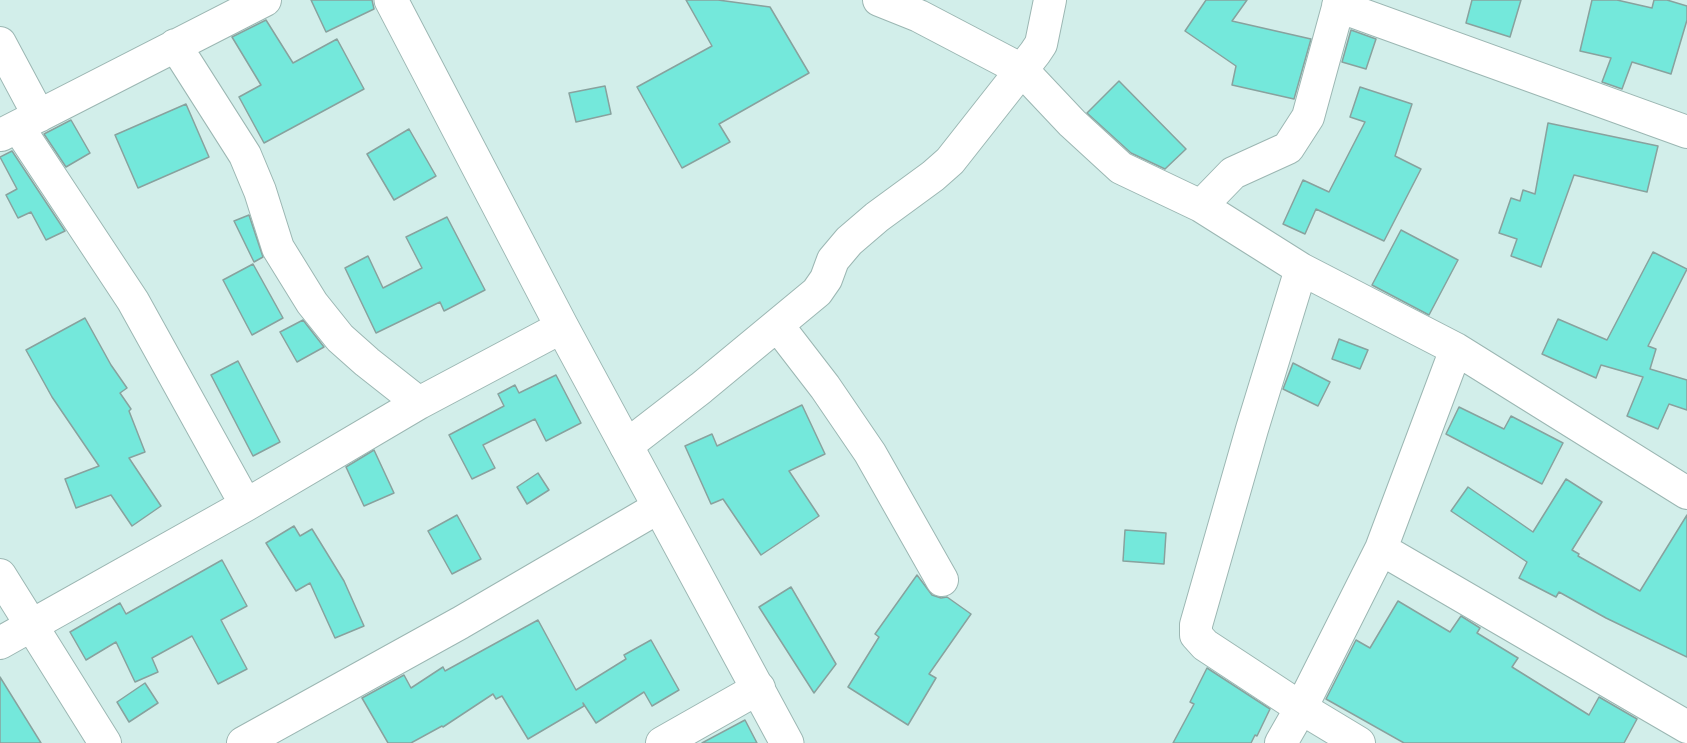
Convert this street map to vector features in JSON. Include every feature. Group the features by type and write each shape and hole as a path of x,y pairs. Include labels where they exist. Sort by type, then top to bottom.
{"street":[{"path":"19,126 265,0"},
{"path":"391,0 562,327 788,743"},
{"path":"879,0 919,16 1022,70 1072,123 1121,168 1201,206 1301,269 1456,349 1687,493"},
{"path":"626,446 778,326 817,292 826,279 833,260 849,241 877,216 950,161 1041,44 1050,0"},
{"path":"1201,206 1233,173 1288,148 1308,117 1339,3 1687,132"},
{"path":"0,43 19,126 133,301 246,505"},
{"path":"175,45 245,155 260,190 278,248 312,303 340,338 419,404"},
{"path":"1301,269 1252,429 1196,625 1196,635 1205,645 1359,743"},
{"path":"778,326 825,387 870,453 942,580"},
{"path":"0,643 246,505 419,404 562,327"},
{"path":"1281,743 1381,549 1456,349"},
{"path":"243,743 460,623 659,507"},
{"path":"1381,549 1681,727"},
{"path":"0,574 105,743"},
{"path":"662,743 759,688"}],"building":[{"path":"311,0 372,0 374,9 326,32"},
{"path":"686,0 718,0 770,7 809,73 719,124 730,142 682,168 637,87 712,46"},
{"path":"1206,0 1247,0 1232,21 1311,39 1294,99 1232,85 1236,66 1185,31"},
{"path":"1472,0 1521,0 1510,37 1466,23"},
{"path":"1592,0 1617,0 1652,8 1654,0 1667,0 1687,6 1687,20 1671,74 1632,62 1622,89 1602,82 1611,58 1580,51"},
{"path":"266,20 293,63 337,39 364,89 264,143 239,97 261,85 232,37"},
{"path":"1351,30 1376,39 1366,69 1342,62"},
{"path":"1119,81 1186,149 1165,169 1131,153 1087,113"},
{"path":"605,86 611,114 576,122 569,93"},
{"path":"1360,87 1412,104 1395,156 1421,169 1384,241 1316,209 1305,234 1283,224 1303,180 1329,192 1365,122 1350,117"},
{"path":"186,104 209,157 138,188 115,135"},
{"path":"71,120 90,153 66,167 44,134"},
{"path":"1548,123 1658,146 1647,192 1574,175 1541,267 1511,256 1517,239 1499,233 1511,198 1520,201 1523,190 1535,194"},
{"path":"409,129 436,176 394,200 367,154"},
{"path":"12,151 65,231 46,240 31,212 18,218 6,195 17,189 0,157"},
{"path":"249,215 263,257 254,262 234,221"},
{"path":"447,217 485,290 444,311 440,302 376,333 345,268 368,256 383,288 422,268 406,237"},
{"path":"1401,230 1458,260 1429,315 1372,285"},
{"path":"1653,252 1687,269 1648,346 1656,349 1650,369 1687,380 1687,410 1669,404 1658,429 1627,416 1643,377 1601,365 1596,378 1542,354 1558,319 1607,340"},
{"path":"253,264 283,318 252,335 223,280"},
{"path":"85,318 111,365 127,388 120,393 131,409 129,411 145,452 129,458 161,506 132,526 111,495 76,508 65,479 99,466 52,397 26,350"},
{"path":"303,320 324,347 297,362 280,332"},
{"path":"1339,339 1368,350 1360,369 1332,359"},
{"path":"238,361 280,442 253,456 211,375"},
{"path":"1293,363 1330,382 1318,406 1283,389"},
{"path":"556,375 581,423 546,441 535,419 483,445 495,468 472,479 449,435 504,406 498,394 515,385 519,393"},
{"path":"802,405 825,454 789,471 819,516 761,555 723,499 711,504 685,446 712,434 717,446"},
{"path":"1459,407 1504,429 1511,416 1563,443 1542,484 1446,434"},
{"path":"374,450 394,493 364,506 346,467"},
{"path":"538,473 549,490 527,504 517,487"},
{"path":"1566,479 1602,502 1572,550 1579,554 1578,556 1640,591 1687,515 1687,657 1606,618 1559,592 1556,597 1519,578 1527,562 1451,511 1468,487 1533,532"},
{"path":"457,515 481,559 452,574 428,531"},
{"path":"294,526 300,536 312,529 344,581 364,626 335,638 310,583 296,591 266,543"},
{"path":"1125,530 1166,533 1164,564 1123,561"},
{"path":"222,560 247,606 221,620 247,669 218,684 192,636 152,658 158,672 135,682 116,642 86,660 70,632 120,603 126,614"},
{"path":"917,575 932,595 947,597 971,614 929,674 936,678 908,725 848,687 879,637 875,634"},
{"path":"791,587 836,664 814,693 759,607"},
{"path":"1398,601 1450,632 1461,616 1480,628 1477,633 1518,658 1512,667 1589,715 1599,697 1637,719 1624,743 1404,743 1326,699 1356,640 1370,648"},
{"path":"538,620 576,690 626,659 624,655 651,640 679,690 652,706 644,692 596,723 583,703 584,706 528,739 502,696 496,699 493,694 443,727 411,743 388,743 362,698 404,675 411,688 443,667 445,671"},
{"path":"1207,668 1270,709 1257,736 1255,735 1251,743 1173,743 1194,704 1190,702"},
{"path":"0,677 41,743 0,743"},
{"path":"145,683 158,703 129,722 117,702"},
{"path":"745,720 757,743 702,743"}]}
